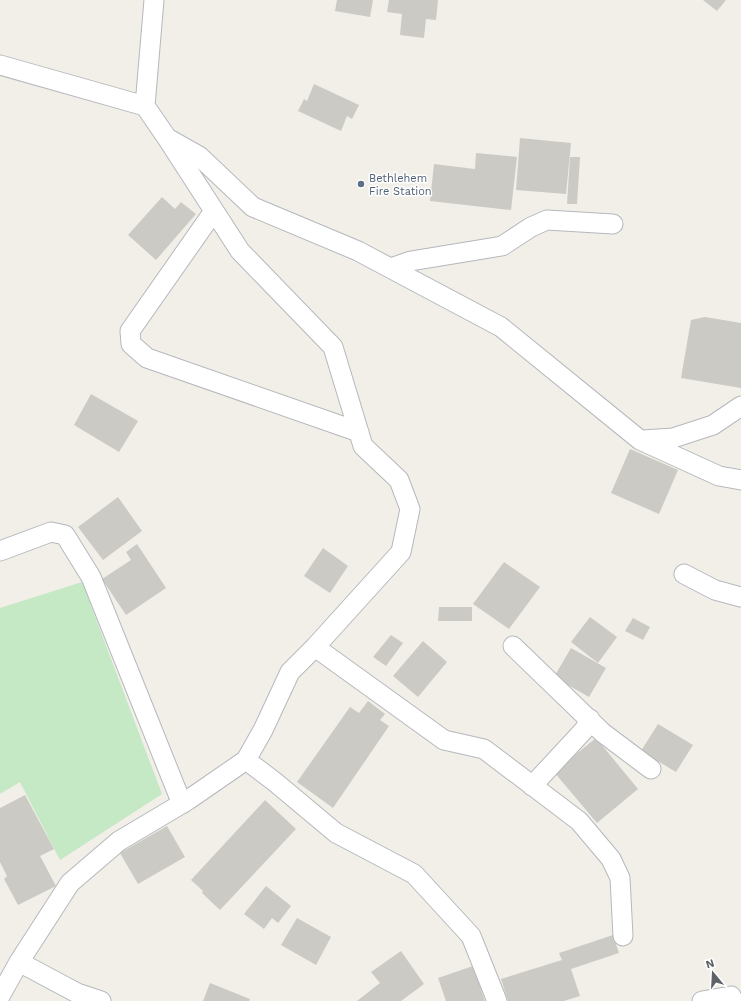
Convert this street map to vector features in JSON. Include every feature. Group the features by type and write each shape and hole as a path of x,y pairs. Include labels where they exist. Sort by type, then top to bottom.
{"street":[{"path":"0,996 19,962 70,883 119,841 182,804 246,760 263,730 290,672 315,647 401,552 410,509 399,480 363,446 333,347 240,251 145,106 154,0"},
{"path":"0,65 145,106"},
{"path":"166,138 199,156 253,207 358,251 501,328 640,440 719,476 741,480"},
{"path":"214,211 130,331 131,344 148,358 359,432"},
{"path":"391,268 411,261 502,246 531,227 547,220 613,224"},
{"path":"640,440 673,438 713,425 741,406"},
{"path":"0,551 51,532 65,535 91,577 182,804"},
{"path":"684,574 715,590 741,597"},
{"path":"513,646 604,733 651,769"},
{"path":"315,647 444,740 484,749 579,822 611,859 620,878 623,936"},
{"path":"532,786 584,730 590,719"},
{"path":"246,760 276,782 336,833 414,874 471,936 497,1001"},
{"path":"19,962 78,993 101,1001"},
{"path":"702,1001 730,996 734,1001"}],"green space":[{"path":"82,582 162,794 60,860 20,782 0,794 0,608"}],"building":[{"path":"337,0 373,0 370,17 335,11"},
{"path":"389,0 438,0 436,20 426,19 424,38 400,35 402,14 387,12"},
{"path":"703,0 726,0 717,11"},
{"path":"314,84 359,105 352,119 347,116 341,131 298,111 304,99 307,101"},
{"path":"520,138 571,143 566,194 516,190"},
{"path":"476,153 517,157 511,210 430,201 434,164 475,169"},
{"path":"570,157 580,157 577,204 567,204"},
{"path":"162,197 175,209 181,202 196,214 156,260 128,235"},
{"path":"705,317 741,323 741,388 681,378 691,320"},
{"path":"91,394 138,421 119,452 74,425"},
{"path":"630,449 678,470 659,514 611,493"},
{"path":"118,497 142,531 103,560 78,527"},
{"path":"137,544 166,588 126,615 102,579 131,560 126,552"},
{"path":"323,548 348,566 330,593 304,576"},
{"path":"504,562 540,587 509,629 473,604"},
{"path":"439,607 472,607 472,621 438,621"},
{"path":"590,617 617,637 598,663 571,642"},
{"path":"633,618 650,627 643,640 625,631"},
{"path":"391,635 403,643 386,666 373,657"},
{"path":"423,641 447,662 418,697 393,676"},
{"path":"571,648 606,668 589,697 554,677"},
{"path":"368,701 385,714 380,720 389,726 333,808 297,782 350,707 359,713"},
{"path":"658,724 693,745 676,772 641,751"},
{"path":"596,738 638,789 597,823 554,772"},
{"path":"25,795 54,849 40,856 56,886 18,905 4,879 7,876 0,862 0,808"},
{"path":"265,800 296,829 220,910 191,880"},
{"path":"167,826 185,857 138,884 120,853"},
{"path":"266,886 291,906 278,923 272,918 264,929 244,914"},
{"path":"297,918 331,937 316,965 281,945"},
{"path":"613,935 619,953 571,969 580,996 564,1001 508,1001 501,979 562,960 559,953"},
{"path":"401,951 424,984 401,1001 357,1001 380,983 371,972"},
{"path":"473,966 485,1001 446,1001 438,978"},
{"path":"210,983 250,999 249,1001 203,1001"}],"place":[{"name":"Bethlehem Fire Station","path":"361,184"}]}
